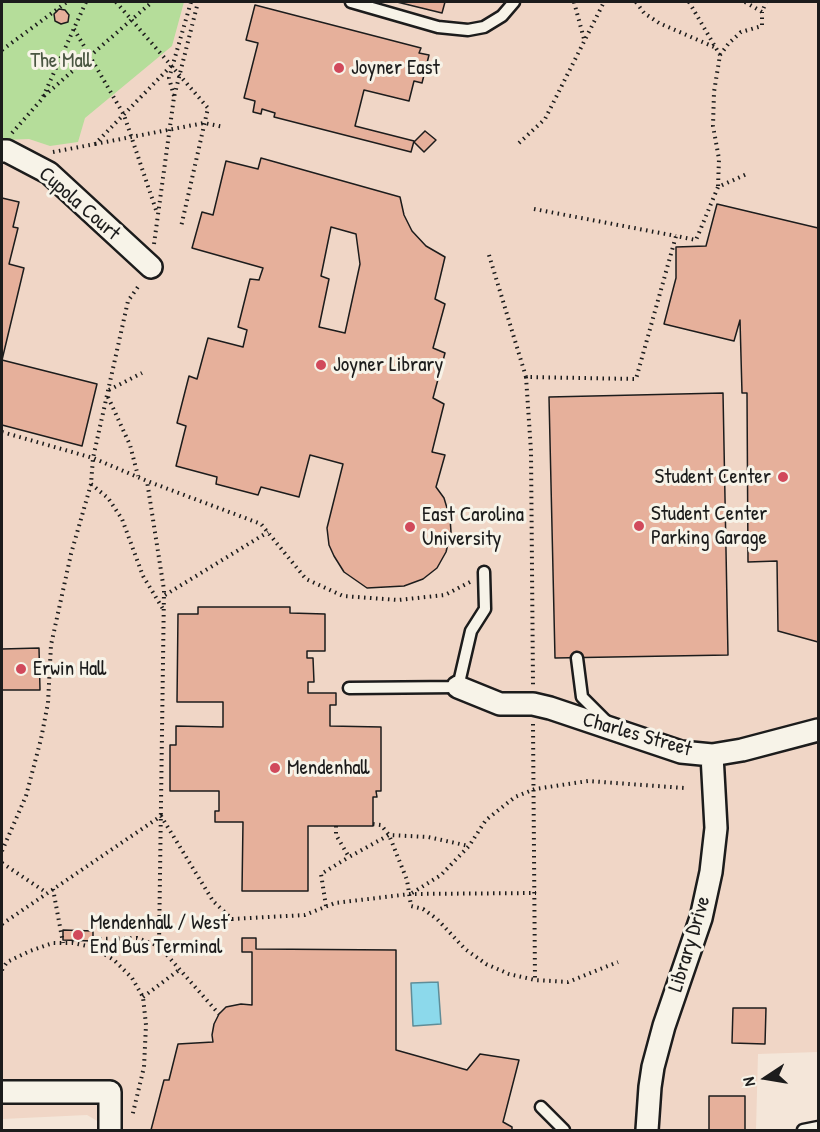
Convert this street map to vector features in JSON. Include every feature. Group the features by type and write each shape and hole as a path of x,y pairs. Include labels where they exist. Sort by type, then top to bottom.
{"street":[{"name":"Cupola Court","path":"6,142 8,151 49,173 151,267"},
{"name":"Charles Street","path":"458,687 500,704 533,704 681,752 712,755 742,750 819,730"},
{"name":"Library Drive","path":"647,1131 653,1067 664,1026 701,918 711,872 716,828 712,755"},
{"path":"2,1092 110,1092 110,1131"}],"lane":[{"path":"351,2 438,27 468,30 484,27 502,16 514,2"},
{"path":"349,688 458,687 471,631 485,609 484,572"},
{"path":"578,658 582,698 615,731"},
{"path":"541,1107 564,1131"},
{"path":"803,1131 819,1127"}],"path":[{"path":"2,50 67,2"},
{"path":"42,99 86,2"},
{"path":"116,2 208,108 181,227"},
{"path":"6,142 42,99 130,18 152,2"},
{"path":"174,97 169,78 190,2"},
{"path":"2,851 26,796 41,740 48,703 51,645 71,554 91,484 93,458 128,301 151,267 174,97 198,2"},
{"path":"574,2 585,40"},
{"path":"519,143 545,119 604,2"},
{"path":"636,2 644,13 659,23 715,47"},
{"path":"689,2 720,55"},
{"path":"745,2 762,12"},
{"path":"534,209 696,240 718,187 719,159 713,126 714,92 720,55 741,32 762,26 762,12 766,2"},
{"path":"74,28 124,115 158,216"},
{"path":"95,144 172,65"},
{"path":"43,148 54,152 204,123 224,127"},
{"path":"2,135 6,142"},
{"path":"6,142 22,139"},
{"path":"718,187 749,173"},
{"path":"526,377 636,378 676,236"},
{"path":"489,255 526,377 531,451 532,686"},
{"path":"109,390 142,373"},
{"path":"108,397 130,445 138,477"},
{"path":"2,432 93,458 261,524 306,579 342,596 398,600 445,595 464,586"},
{"path":"147,481 164,595 159,946"},
{"path":"91,484 108,498 122,519 143,576 164,610"},
{"path":"164,595 268,532"},
{"path":"533,721 535,980"},
{"path":"410,894 441,875 469,846 486,820 515,797 535,789 588,781 684,788"},
{"path":"2,924 161,816"},
{"path":"161,816 213,901 232,919 305,915 335,903 410,894 536,893"},
{"path":"373,824 381,825 389,835 407,880 411,906 423,909 437,919 465,950 486,964 509,974 535,980 567,982 618,962"},
{"path":"336,826 336,835 349,857"},
{"path":"326,907 321,874 389,835 428,837 469,846"},
{"path":"2,864 47,893"},
{"path":"53,889 63,943"},
{"path":"92,947 98,939 137,938 159,946 219,1014"},
{"path":"2,970 8,962 30,951 53,943 73,943 92,947 114,960 132,978 143,998 146,1025 144,1067 131,1122"},
{"path":"2,960 8,962"},
{"path":"143,998 179,970"}],"shaded area":[{"name":"East Carolina University","path":"2,2 818,2 818,1052 758,1054 756,1130 113,1130 87,1115 2,1119"}],"green space":[{"name":"The Mall","path":"2,2 184,2 172,46 85,118 78,142 50,146 29,139 2,140"}],"water":[{"path":"438,982 441,1024 413,1026 411,983"}],"building":[{"path":"397,2 445,2 442,13"},
{"name":"Joyner East","path":"255,5 421,48 419,53 429,55 422,83 414,81 409,101 364,90 355,126 414,141 411,152 274,117 275,113 262,109 261,114 253,112 255,101 244,98 258,43 246,40"},
{"path":"59,9 65,10 69,15 68,22 61,24 55,21 54,14"},
{"path":"425,131 436,140 424,152 414,142"},
{"name":"Joyner Library","path":"261,158 400,197 404,215 412,231 426,246 445,257 435,299 445,304 433,348 445,353 433,398 444,404 432,452 445,455 436,487 444,498 450,518 451,532 446,552 437,568 423,579 404,586 367,588 344,572 329,545 327,528 343,464 310,455 299,497 261,487 258,495 216,484 217,477 176,466 186,426 177,423 189,376 197,379 208,338 243,347 247,330 238,327 250,279 259,280 263,268 192,248 202,212 213,215 226,161 258,169","holes":["331,227 356,234 360,264 345,333 319,327 329,279 321,276"]},
{"path":"2,198 19,202 13,227 18,228 9,264 24,268 2,360"},
{"name":"Student Center","path":"717,204 818,228 818,642 778,631 777,561 748,562 747,393 742,393 740,320 734,341 664,324 676,278 676,247 706,246"},
{"path":"2,360 97,384 82,446 2,425"},
{"name":"Student Center Parking Garage","path":"723,393 728,655 555,658 549,397"},
{"name":"Mendenhall","path":"198,607 290,607 290,613 325,614 325,651 307,651 307,658 313,658 314,682 308,682 308,693 336,693 336,705 330,705 330,726 381,727 381,791 376,791 377,797 373,797 373,826 308,826 308,891 242,891 243,822 215,822 215,811 219,811 219,791 170,791 170,745 176,745 176,726 223,727 223,702 177,702 178,614 198,614"},
{"name":"Erwin Hall","path":"39,648 40,690 2,690 2,649"},
{"name":"Mendenhall / West End Bus Terminal","path":"63,930 93,931 93,941 63,940"},
{"path":"242,938 256,938 256,949 396,950 396,1050 467,1070 480,1054 519,1060 503,1122 512,1127 512,1130 151,1130 164,1080 169,1080 178,1044 213,1042 214,1024 226,1007 241,1004 252,1005 252,952 242,952"},
{"path":"733,1008 766,1008 765,1044 732,1043"},
{"path":"709,1096 745,1096 745,1130 709,1130"}],"place":[{"name":"Joyner East","path":"339,68"},
{"name":"Joyner Library","path":"321,365"},
{"name":"Student Center","path":"783,477"},
{"name":"Student Center Parking Garage","path":"639,526"},
{"name":"East Carolina University","path":"410,527"},
{"name":"Erwin Hall","path":"21,669"},
{"name":"Mendenhall","path":"275,768"},
{"name":"Mendenhall / West End Bus Terminal","path":"78,935"}]}
